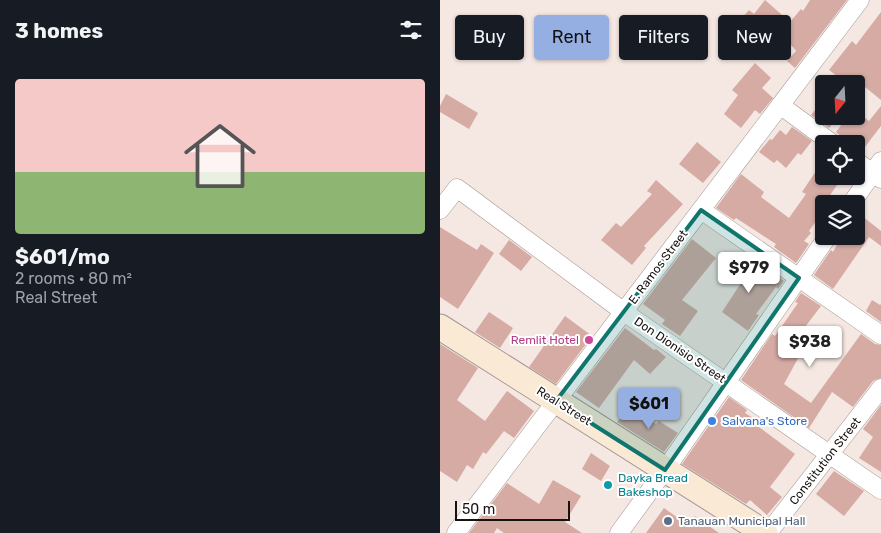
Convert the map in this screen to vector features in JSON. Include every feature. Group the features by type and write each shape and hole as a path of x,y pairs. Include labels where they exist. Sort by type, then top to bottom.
{"main road":[{"name":"Real Street","path":"440,327 767,533"}],"street":[{"name":"E. Ramos Street","path":"456,533 860,0"},
{"path":"780,105 821,135"},
{"path":"858,195 878,171 865,165"},
{"name":"Don Dionisio Street","path":"440,210 457,188 624,312 881,490"},
{"path":"701,210 881,335"},
{"path":"618,533 665,470 822,245"},
{"name":"Constitution Street","path":"767,533 881,388"}],"highlighted area":[{"path":"701,210 799,278 665,470 556,401"}],"building":[{"path":"765,0 782,15 745,15 749,10 754,14"},
{"path":"810,0 847,0 795,68 787,61 791,60 791,57 796,51 791,45 791,21 801,9 803,11"},
{"path":"881,12 881,100 865,87 865,75 835,75 829,70 852,41 856,45"},
{"path":"755,63 771,78 762,88 773,98 760,114 755,110 741,128 724,114 738,95 732,90"},
{"path":"446,94 478,113 469,129 440,112 440,106"},
{"path":"881,106 881,126 865,147 865,135 840,135 836,132 841,125 865,125 865,118 869,121"},
{"path":"792,127 812,141 801,155 798,153 786,168 777,160 774,163 759,152 780,130 786,135"},
{"path":"697,142 721,162 703,183 679,164"},
{"path":"815,172 815,185 837,185 830,195 815,195 815,223 809,231 811,233 804,241 809,244 796,263 774,247 776,244 736,218 734,220 716,208 741,174 764,192 761,197 789,218 806,194 802,192"},
{"path":"656,180 683,204 644,246 646,248 632,265 601,240 616,223 621,227 652,194 647,191"},
{"path":"865,218 881,231 881,246 869,237 865,243"},
{"path":"440,227 477,250 481,244 494,253 458,309 440,297"},
{"path":"692,239 716,258 682,300 698,311 680,336 662,324 665,320 643,304"},
{"path":"509,240 532,257 521,271 499,254"},
{"path":"837,245 863,245 833,289 814,275 831,250 833,252"},
{"path":"738,259 766,280 772,272 784,281 778,289 776,287 756,314 759,315 748,331 722,312 741,283 728,273"},
{"path":"801,293 821,306 802,331 809,336 800,349 802,351 784,384 811,403 861,334 875,344 881,345 881,378 873,381 853,407 832,392 809,428 741,380 772,334 775,336 798,303 795,302"},
{"path":"872,300 881,304 881,322 866,311"},
{"path":"489,312 513,328 500,348 475,332"},
{"path":"565,316 592,336 556,384 529,367"},
{"path":"625,328 666,357 650,374 634,360 599,408 576,392"},
{"path":"440,344 478,368 457,400 485,421 507,391 534,411 514,438 504,431 486,454 483,452 473,469 467,465 457,482 440,471"},
{"path":"729,397 747,410 745,413 761,423 759,427 795,454 770,487 782,497 767,515 750,500 746,504 682,464"},
{"path":"881,405 881,472 859,458 873,437 863,429"},
{"path":"628,409 640,420 645,415 656,424 659,421 678,433 664,452 617,422"},
{"path":"591,453 610,466 601,481 582,469"},
{"path":"834,471 864,491 844,516 816,494"},
{"path":"553,480 581,496 565,522 582,533 504,533 497,528 494,533 469,533 507,483 539,504"},
{"name":"Tanauan Municipal Hall","path":"664,508 688,525 695,516 719,533 646,533"}],"place":[{"name":"Remlit Hotel","path":"589,340"},
{"name":"Salvana's Store","path":"712,421"},
{"name":"Dayka Bread Bakeshop","path":"608,485"},
{"name":"Tanauan Municipal Hall","path":"668,521"}]}
